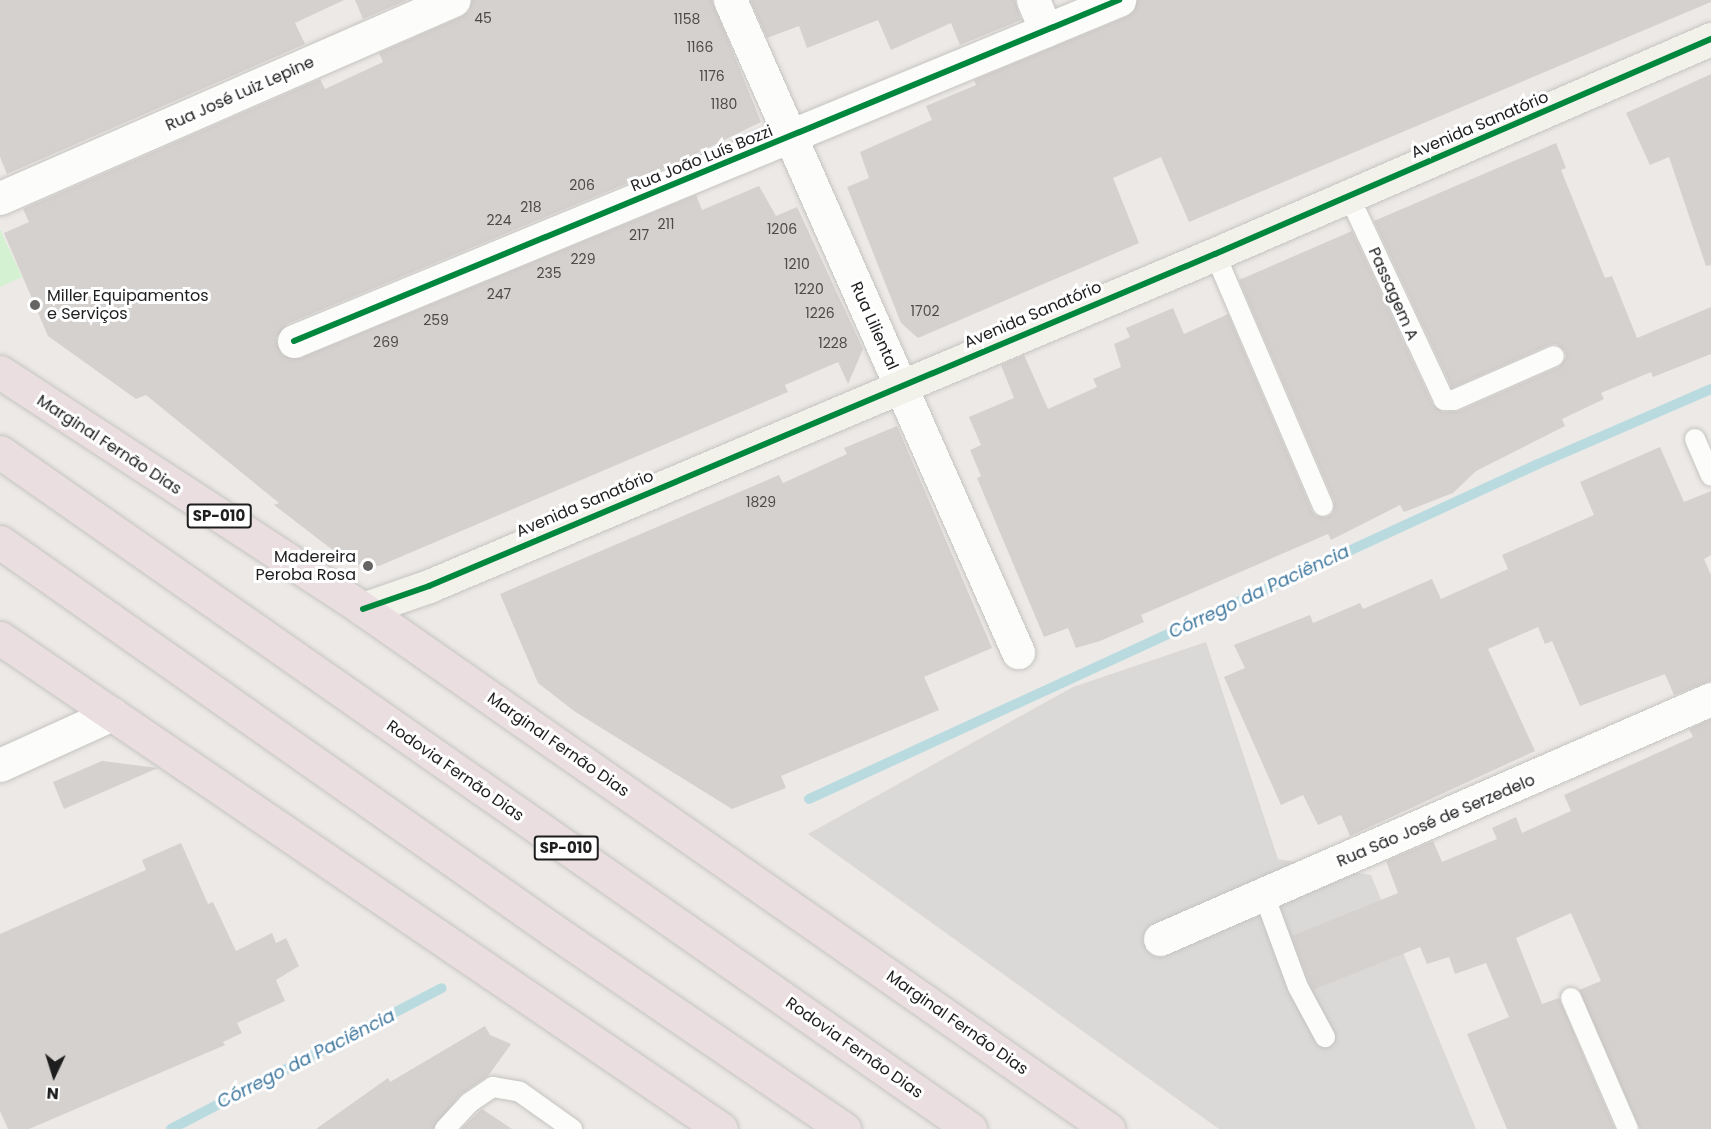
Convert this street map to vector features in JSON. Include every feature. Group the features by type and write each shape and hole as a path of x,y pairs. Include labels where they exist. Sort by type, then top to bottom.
{"highway":[{"name":"Marginal Fernão Dias","path":"0,372 363,609 1108,1129"},
{"name":"Rodovia Fernão Dias","path":"0,452 970,1129"},
{"path":"0,542 541,922 844,1129"},
{"path":"0,638 712,1125"}],"street":[{"name":"Rua José Luiz Lepine","path":"13,193 454,0"},
{"name":"Rua Liliental","path":"730,0 1018,652"},
{"path":"1033,0 1046,30"},
{"name":"Rua João Luís Bozzi","path":"294,341 1119,0"},
{"name":"Avenida Sanatório","path":"363,609 429,586 900,384 1215,254 1711,39"},
{"name":"Rua São José de Serzedelo","path":"1160,939 1711,699"},
{"path":"0,765 111,714"}],"lane":[{"name":"Passagem A","path":"1349,196 1437,392 1444,400 1454,400 1554,356"},
{"path":"1215,254 1323,506"},
{"path":"1695,439 1711,476"},
{"path":"1263,895 1298,987 1324,1037"},
{"path":"1571,998 1628,1129"},
{"path":"445,1129 469,1103 493,1087 520,1092 572,1129"}],"shaded area":[{"path":"1206,642 1278,859 1371,875 1476,1129 1219,1129 808,834 1073,687"}],"green space":[{"path":"0,229 22,277 0,287"}],"building":[{"path":"0,0 344,0 295,23 305,44 7,174 0,157"},
{"path":"355,0 407,0 363,19"},
{"path":"472,0 712,0 761,122 681,161 287,324 276,338 282,355 301,358 696,195 702,210 759,186 776,216 797,207 863,349 848,384 838,362 785,385 788,392 379,566 351,564 274,505 279,503 146,395 136,399 48,336 4,233 29,222 23,209 320,79 325,89 383,62 379,53 461,17 469,11"},
{"path":"750,0 1015,0 1021,20 960,45 951,23 891,50 878,20 807,48 799,26 767,38"},
{"path":"1137,0 1711,0 1711,2 1189,222 1161,157 1113,178 1139,243 918,338 901,323 847,187 869,178 860,152 932,120 926,106 976,85 974,80 1126,17 1134,11"},
{"path":"1711,74 1711,265 1706,266 1669,157 1650,165 1626,113"},
{"path":"1556,143 1566,168 1561,170 1605,278 1612,276 1637,338 1711,307 1711,354 1653,377 1651,372 1601,393 1604,399 1562,419 1565,426 1476,471 1453,493 1404,512 1400,505 1331,540 1328,534 1141,615 1144,622 1100,641 1076,648 1068,628 1044,637 977,478 981,476 970,450 981,445 969,417 1014,398 1001,365 1024,355 1048,409 1097,387 1093,379 1121,367 1114,344 1130,337 1126,328 1173,308 1184,334 1228,314 1312,511 1316,516 1327,517 1333,513 1334,501 1239,280 1352,231 1433,405 1443,412 1459,411 1559,367 1566,358 1565,351 1556,344 1549,345 1452,388 1374,221"},
{"path":"897,426 992,648 924,677 939,710 781,776 786,788 732,809 574,711 538,683 500,594 779,475 783,483 847,454 844,448"},
{"path":"1660,447 1684,502 1711,491 1711,555 1704,559 1711,575 1711,681 1674,695 1665,674 1580,706 1552,641 1545,644 1538,627 1488,649 1535,751 1350,836 1341,815 1318,825 1303,795 1281,805 1224,677 1245,668 1234,645 1310,615 1313,623 1360,603 1363,609 1432,579 1441,599 1508,569 1502,555 1594,515 1580,482"},
{"path":"1711,719 1711,1129 1640,1129 1579,990 1601,981 1571,913 1516,938 1542,1004 1559,998 1615,1129 1507,1129 1467,1034 1509,1017 1486,963 1455,974 1449,957 1427,964 1420,947 1313,990 1292,936 1398,893 1386,861 1433,841 1442,862 1497,839 1492,828 1516,817 1522,833 1571,811 1564,795 1693,737 1689,729"},
{"path":"102,761 158,768 64,809 53,782"},
{"path":"181,843 208,904 213,902 236,951 272,933 276,943 286,938 299,966 276,980 285,1001 237,1023 242,1033 223,1042 225,1045 29,1129 8,1129 0,1111 0,934 146,870 142,860"},
{"path":"485,1026 490,1035 511,1044 488,1076 460,1095 433,1129 316,1129 388,1078 390,1082"},
{"path":"482,1109 512,1129 461,1129"}],"waterway":[{"name":"Córrego da Paciência","path":"809,799 1538,464 1711,389"},
{"name":"Córrego da Paciência","path":"171,1129 442,988"}],"cycle path":[{"path":"294,341 1119,0"},
{"path":"363,609 429,586 1215,254 1711,39"}],"place":[{"name":"Miller Equipamentos e Serviços","path":"35,305"},
{"name":"Madereira Peroba Rosa","path":"368,566"}]}
